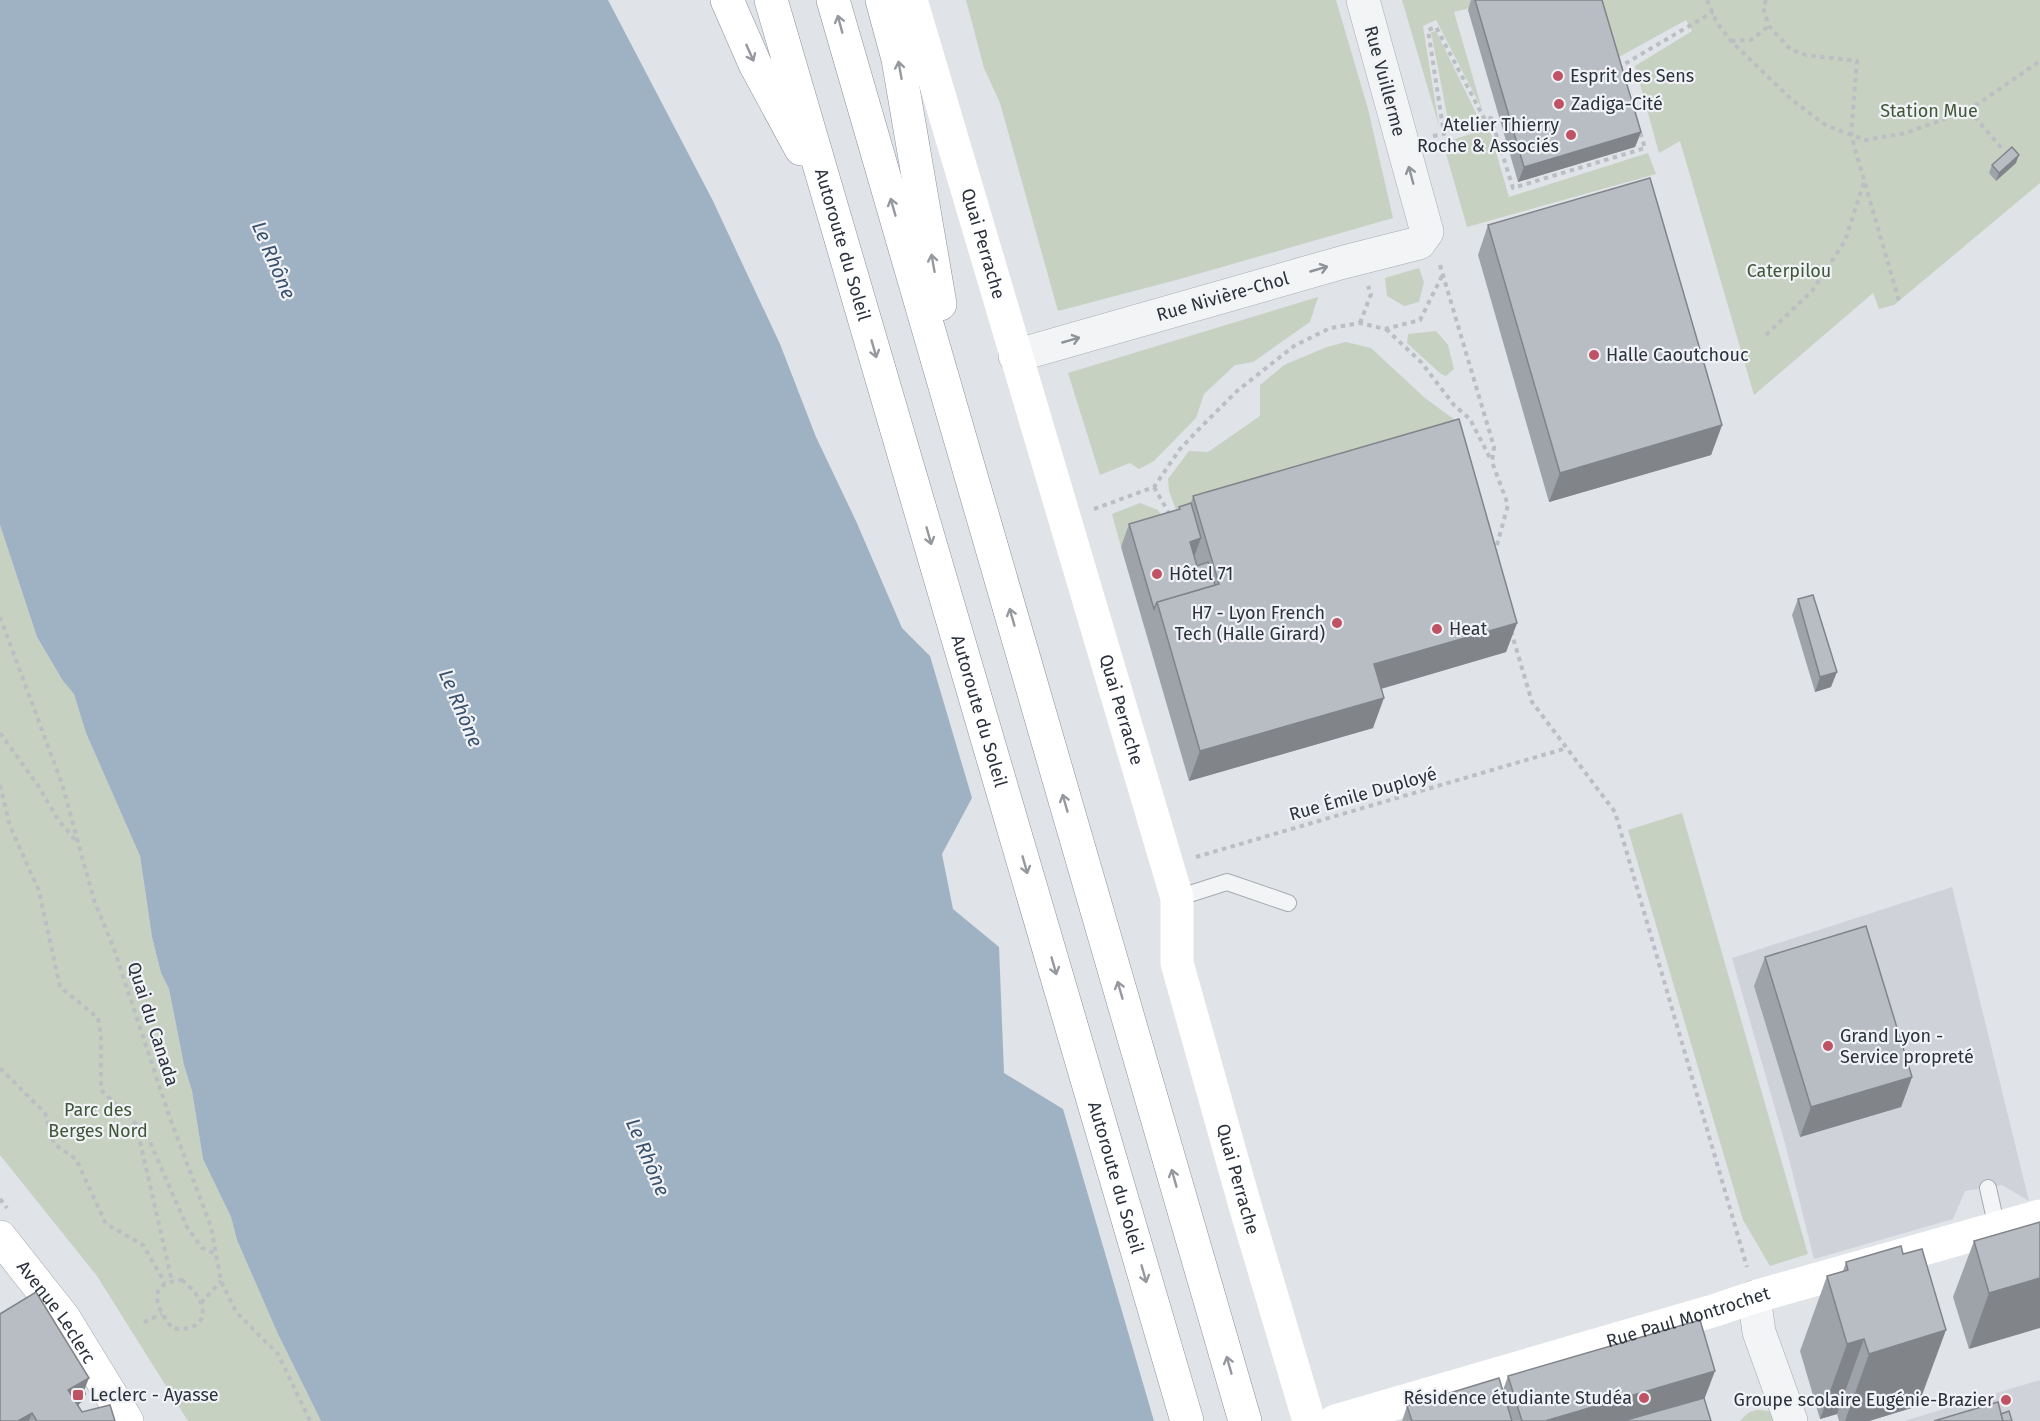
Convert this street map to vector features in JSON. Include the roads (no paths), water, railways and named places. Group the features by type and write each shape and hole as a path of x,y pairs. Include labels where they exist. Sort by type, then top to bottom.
{"main road":[{"path":"727,0 755,64 835,212"},
{"name":"Autoroute du Soleil","path":"771,0 835,212 1187,1421"},
{"path":"833,0 1245,1421"},
{"path":"882,0 898,59 963,444"},
{"name":"Quai Perrache","path":"911,0 1177,898 1177,963 1309,1421"},
{"name":"Rue Paul Montrochet","path":"1335,1421 1754,1297 2040,1216"},
{"name":"Avenue Leclerc","path":"0,1237 63,1318 128,1421"}],"street":[{"name":"Rue Vuillerme","path":"1363,0 1427,232"},
{"name":"Rue Nivière-Chol","path":"1015,356 1344,261 1419,243 1427,232"},
{"path":"1754,1297 1759,1332 1791,1421"}],"lane":[{"path":"1177,898 1227,882 1288,903"},
{"path":"1988,1188 1997,1228"}],"water":[{"name":"Le Rhône","path":"0,0 608,0 712,199 780,344 816,437 856,521 902,628 930,656 972,798 942,854 953,909 999,947 1004,1073 1063,1109 1154,1421 321,1421 277,1332 237,1240 231,1217 203,1159 192,1091 184,1065 169,989 161,973 152,937 140,856 86,733 74,694 63,681 37,637 0,525"}],"place":[{"name":"Esprit des Sens","path":"1558,76"},
{"name":"Zadiga-Cité","path":"1559,104"},
{"name":"Atelier Thierry Roche & Associés","path":"1571,135"},
{"name":"Halle Caoutchouc","path":"1594,355"},
{"name":"Hôtel 71","path":"1157,574"},
{"name":"H7 - Lyon French Tech (Halle Girard)","path":"1337,623"},
{"name":"Heat","path":"1437,629"},
{"name":"Grand Lyon - Service propreté","path":"1828,1046"},
{"name":"Leclerc - Ayasse","path":"78,1395"},
{"name":"Résidence étudiante Studéa","path":"1644,1398"},
{"name":"Groupe scolaire Eugénie-Brazier","path":"2006,1400"}],"park label":[{"name":"Station Mue","path":"1929,111"},
{"name":"Caterpilou","path":"1789,271"},
{"name":"Parc des Berges Nord","path":"98,1120"}]}
